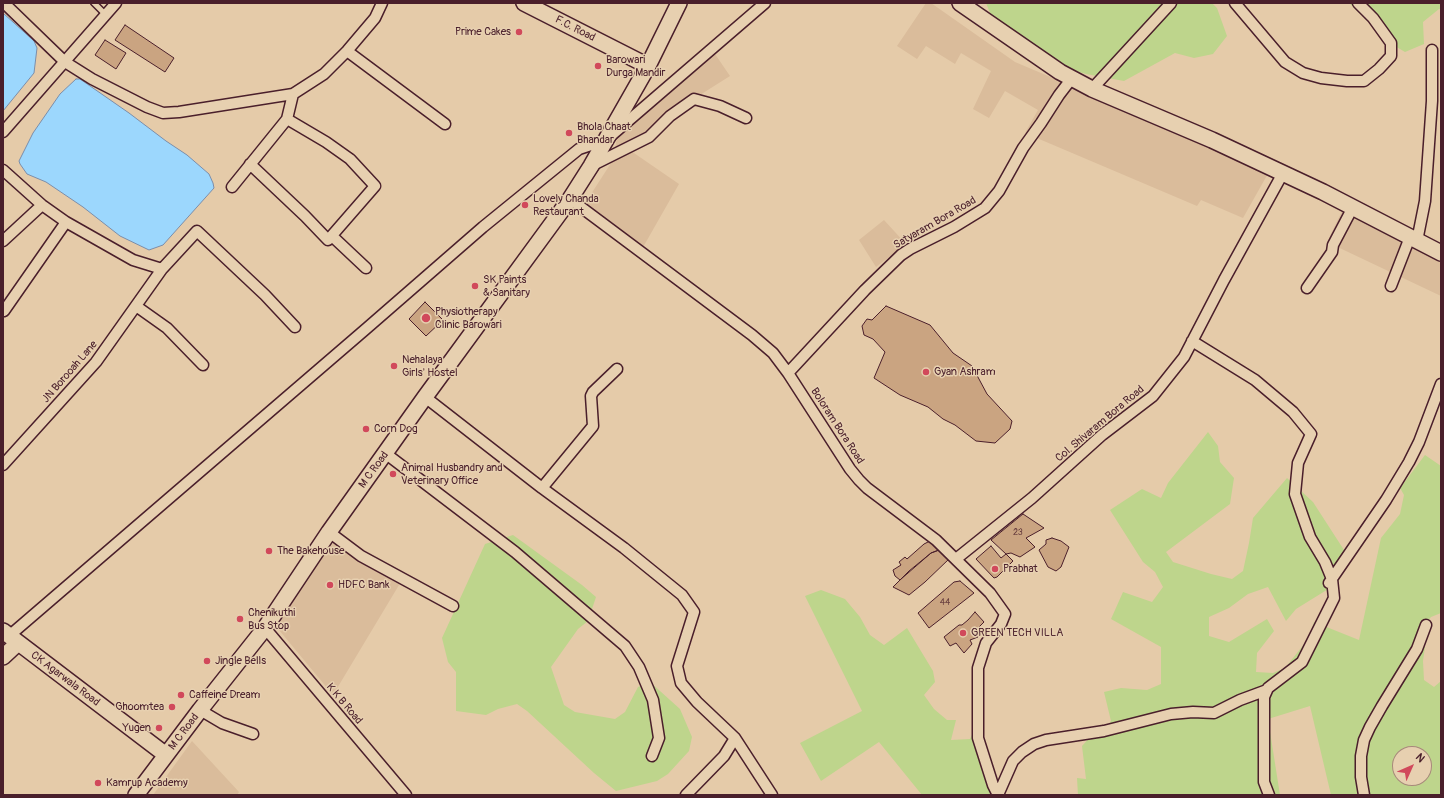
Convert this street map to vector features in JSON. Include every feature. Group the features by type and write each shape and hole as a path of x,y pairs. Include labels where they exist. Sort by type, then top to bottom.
{"street":[{"path":"4,3 65,62 147,108 163,113 179,112 293,94 324,74 347,51 375,18 382,3"},
{"path":"3,132 116,3"},
{"name":"F.C. Road","path":"524,3 648,66"},
{"path":"606,140 648,66 679,3"},
{"path":"3,657 7,635 367,328 483,226 579,149 606,140 765,3"},
{"path":"960,3 1060,72 1092,88 1212,140 1283,173 1353,207 1441,253"},
{"path":"1092,88 1171,3"},
{"path":"1235,3 1284,62 1303,73 1321,78 1346,81 1364,81 1379,69 1391,56 1391,43 1373,18 1358,3"},
{"path":"1391,286 1414,239 1426,193 1432,101 1432,50"},
{"path":"347,51 446,124"},
{"name":"Satyaram Bora Road","path":"788,373 865,290 901,255 917,245 954,227 985,208 1000,191 1023,148 1072,78"},
{"path":"232,186 287,119 293,94"},
{"path":"591,166 614,153 649,137 670,116 694,99 720,106 746,118"},
{"path":"250,164 328,240 375,186 350,159 326,142 287,119"},
{"name":"M C Road","path":"136,795 200,710 265,628 329,532 385,453 570,199 606,140"},
{"path":"3,170 42,205 66,222 133,260 162,269"},
{"name":"Col. Shivaram Bora Road","path":"956,559 1032,498 1102,435 1153,396 1184,357 1283,173"},
{"name":"Boloram Bora Road","path":"570,199 752,335 772,353 788,373 850,469 859,480 936,540 990,593 1005,614 1001,624 986,643 978,668 978,738 989,774 998,795"},
{"path":"3,241 42,205"},
{"path":"1307,288 1332,252 1333,245 1353,207"},
{"path":"4,311 66,222"},
{"name":"JN Borooah Lane","path":"3,465 96,362 162,269 197,231 265,295 295,327"},
{"path":"332,236 366,268"},
{"path":"136,306 167,328 203,365"},
{"path":"1192,341 1255,380 1293,412 1311,434 1298,463 1295,494 1310,537 1326,562 1334,598 1302,662 1268,688 1264,697 1264,782 1269,795"},
{"path":"542,488 593,426 591,396 593,392 618,369"},
{"path":"1330,582 1386,500 1409,462 1439,396 1441,384"},
{"path":"426,396 542,488 624,548 682,595 694,612 677,666 681,683 697,702 736,738 772,795"},
{"path":"385,453 515,552 625,646 639,667 653,700 659,738 652,756"},
{"path":"329,532 361,556 453,606"},
{"path":"1364,795 1361,777 1361,756 1364,740 1379,711 1417,649 1426,625"},
{"name":"K K B Road","path":"265,628 406,795"},
{"name":"CK Agarwala Road","path":"7,635 166,755"},
{"path":"998,795 1013,761 1022,752 1034,744 1046,740 1104,731 1171,714 1193,712 1214,713 1240,700 1267,690"},
{"path":"200,710 222,724 253,734"},
{"path":"686,795 724,756 736,738"}],"lane":[{"path":"94,3 106,15"}],"shaded area":[{"path":"926,3 931,3 1015,62 1270,170 1243,218 1201,200 1197,206 1025,133 1038,110 1005,91 989,118 973,109 991,71 961,53 955,64 926,46 917,59 897,46"},
{"path":"715,54 730,76 684,105 631,151 679,184 642,249 582,208 613,160 618,132"},
{"path":"1344,207 1441,253 1441,296 1327,242"},
{"path":"884,220 906,244 876,267 859,240"},
{"path":"334,542 402,580 333,695 279,630 275,623"},
{"path":"192,741 239,792 237,795 153,795"}],"green space":[{"path":"986,3 1212,3 1217,8 1227,36 1213,54 1194,58 1175,53 1124,81 1086,74 1044,62 992,18"},
{"path":"1349,3 1441,3 1441,10 1439,9 1423,22 1424,44 1405,52 1390,43"},
{"path":"1208,432 1218,446 1220,462 1234,478 1230,504 1166,552 1173,562 1232,579 1243,571 1253,518 1287,478 1313,502 1344,550 1338,583 1296,609 1286,621 1268,587 1248,594 1229,608 1209,617 1209,636 1229,642 1267,619 1274,631 1257,653 1256,672 1273,673 1285,668 1309,638 1314,622 1359,640 1381,538 1400,514 1404,495 1400,488 1425,455 1441,466 1441,613 1431,617 1415,637 1425,647 1423,661 1424,680 1434,687 1441,681 1441,795 1331,795 1310,706 1268,719 1280,795 1078,795 1077,778 1086,779 1082,746 1092,735 1104,731 1111,721 1104,692 1121,688 1147,690 1161,684 1161,647 1111,619 1123,592 1152,602 1163,587 1155,572 1143,562 1110,510 1142,489 1161,498 1168,483"},
{"path":"513,535 582,585 596,597 588,621 578,629 551,667 564,705 575,712 615,719 625,712 638,687 650,682 680,709 692,737 689,751 668,774 657,781 616,791 594,773 527,711 517,704 498,709 486,715 456,711 456,672 448,662 442,638 485,544"},
{"path":"821,590 845,599 860,617 870,635 884,645 907,628 933,671 935,682 924,695 934,709 947,720 956,720 951,740 970,739 976,726 995,795 922,795 879,742 821,781 800,743 862,711 805,596"}],"water":[{"path":"3,13 34,41 37,48 34,73 3,111"},
{"path":"76,79 80,79 129,113 187,155 209,174 214,188 163,245 149,250 120,236 83,207 46,182 27,174 20,164 19,161 33,133 60,94"}],"building":[{"path":"125,25 174,58 165,72 115,40"},
{"path":"105,40 126,53 116,69 95,55"},
{"path":"425,302 443,320 426,336 409,319"},
{"name":"Gyan Ashram","path":"886,306 930,325 953,353 972,366 987,394 1012,421 1010,429 995,443 976,441 928,407 900,395 874,378 885,352 873,339 864,335 862,326 867,319 872,320"},
{"path":"1023,514 1044,528 1026,538 1035,547 1020,557 1011,553 1006,554 991,540"},
{"path":"1052,538 1061,541 1069,547 1061,567 1056,571 1048,567 1039,550 1046,544 1046,540"},
{"path":"930,541 939,550 931,553 900,580 895,576 893,570 901,565 899,562 905,557 907,559 924,544"},
{"name":"Prabhat","path":"991,546 1001,558 1006,554 1013,561 997,577 994,578 976,559"},
{"path":"939,550 949,559 909,595 893,587 909,571 931,553"},
{"path":"960,581 974,593 929,628 918,613 954,582"},
{"name":"GREEN TECH VILLA","path":"975,612 984,622 977,629 978,637 970,640 972,644 964,653 956,643 950,646 944,637 959,625 962,625"}],"place":[{"name":"Prime Cakes","path":"519,32"},
{"name":"Barowari Durga Mandir","path":"598,66"},
{"name":"Bhola Chaat Bhandar","path":"569,133"},
{"name":"Lovely Chanda Restaurant","path":"525,205"},
{"name":"SK Paints & Sanitary","path":"475,286"},
{"name":"Physiotherapy Clinic Barowari","path":"426,318"},
{"name":"Nehalaya Girls' Hostel","path":"394,366"},
{"name":"Gyan Ashram","path":"926,372"},
{"name":"Corn Dog","path":"366,429"},
{"name":"Animal Husbandry and Veterinary Office","path":"393,474"},
{"name":"The Bakehouse","path":"269,551"},
{"name":"Prabhat","path":"995,569"},
{"name":"HDFC Bank","path":"330,585"},
{"name":"Chenikuthi Bus Stop","path":"240,619"},
{"name":"GREEN TECH VILLA","path":"963,633"},
{"name":"Jingle Bells","path":"207,661"},
{"name":"Caffeine Dream","path":"181,695"},
{"name":"Ghoomtea","path":"172,707"},
{"name":"Yugen","path":"159,728"},
{"name":"Kamrup Academy","path":"98,783"}]}
